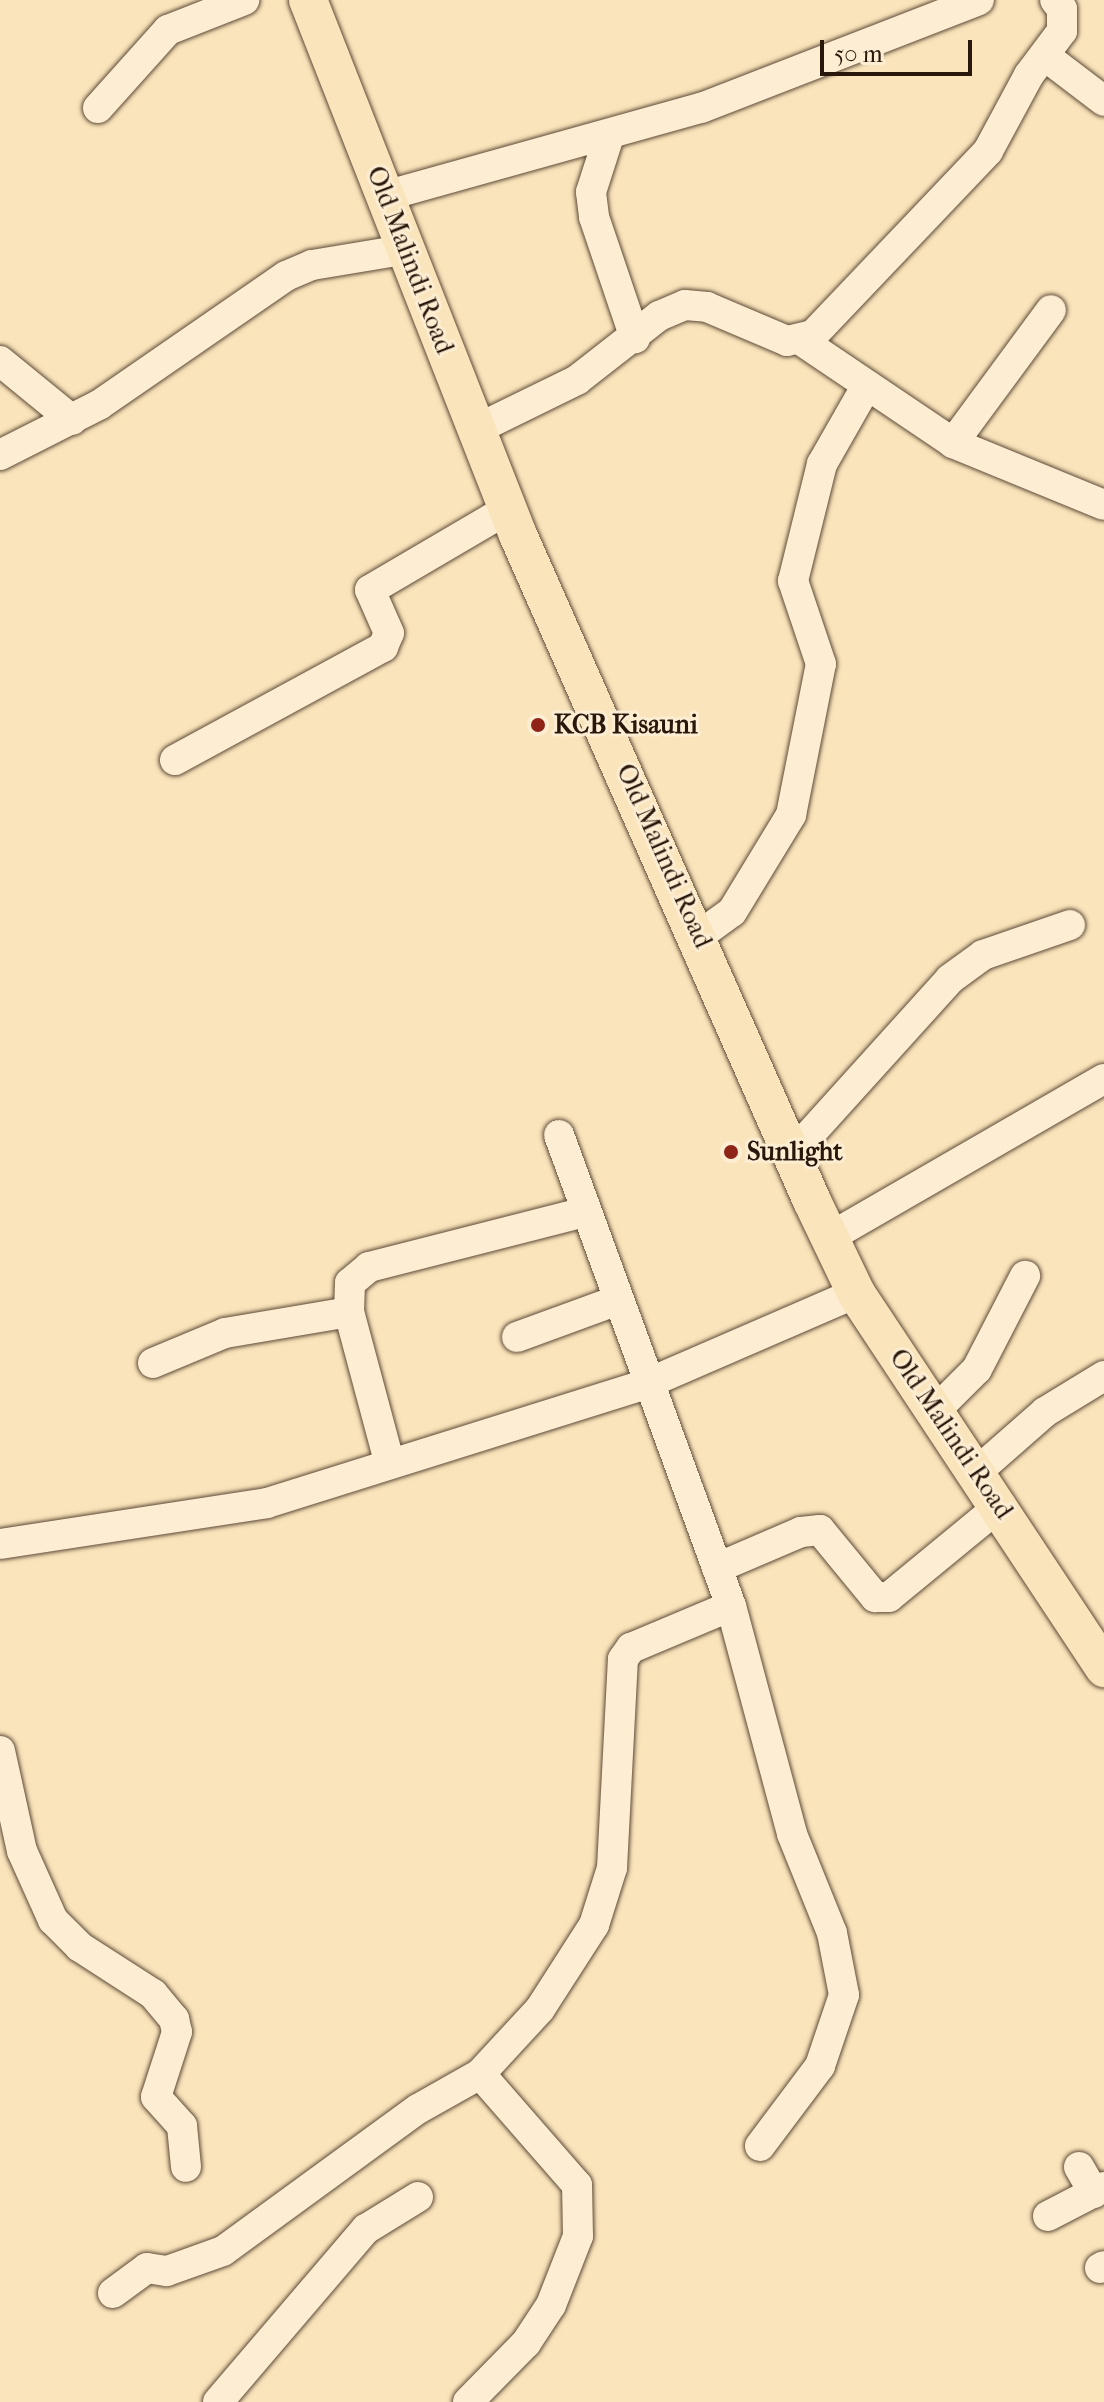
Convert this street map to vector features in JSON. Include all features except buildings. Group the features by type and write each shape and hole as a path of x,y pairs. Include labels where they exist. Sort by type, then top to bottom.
{"main road":[{"name":"Old Malindi Road","path":"308,0 403,250 508,509 700,935 856,1293 935,1411 979,1470 1104,1668"}],"street":[{"path":"98,108 168,30 244,0"},
{"path":"385,196 609,136 816,66 979,0"},
{"path":"802,341 988,151 1062,31 1055,0"},
{"path":"1045,56 1104,101"},
{"path":"609,136 591,192 594,217 635,338"},
{"path":"0,455 72,420 286,276 312,265 403,250"},
{"path":"475,430 577,380 635,338 659,316 694,304 802,341 953,443 1104,505"},
{"path":"953,443 1051,310"},
{"path":"0,361 72,420"},
{"path":"700,935 732,912 791,815 821,664 793,581 822,464 866,387"},
{"path":"175,760 383,647 389,633 370,590 508,509"},
{"path":"793,1153 950,979 983,955 1070,925"},
{"path":"830,1237 1104,1079"},
{"path":"559,1135 646,1384 731,1606 792,1834 832,1933 844,1995 820,2066 760,2146"},
{"path":"389,1461 349,1312 350,1283 369,1267 584,1212"},
{"path":"935,1411 977,1369 1025,1276"},
{"path":"0,1544 242,1510 389,1461 646,1384 856,1293"},
{"path":"517,1337 618,1300"},
{"path":"153,1363 225,1333 349,1312"},
{"path":"979,1470 1045,1412 1104,1376"},
{"path":"717,1568 801,1532 820,1530 875,1597 889,1597 1001,1505"},
{"path":"113,2293 147,2268 167,2271 223,2251 406,2117 480,2074 540,2009 594,1925 612,1868 623,1659 631,1648 731,1606"},
{"path":"0,1751 22,1851 44,1905 69,1938 153,1994 174,2019 177,2032 156,2097 182,2126 186,2167"},
{"path":"468,2402 526,2343 551,2305 578,2236 577,2185 480,2074"},
{"path":"1048,2216 1099,2190 1079,2167"},
{"path":"218,2402 366,2229 418,2197"}],"place":[{"name":"KCB Kisauni","path":"538,725"},
{"name":"Sunlight","path":"731,1152"}]}
